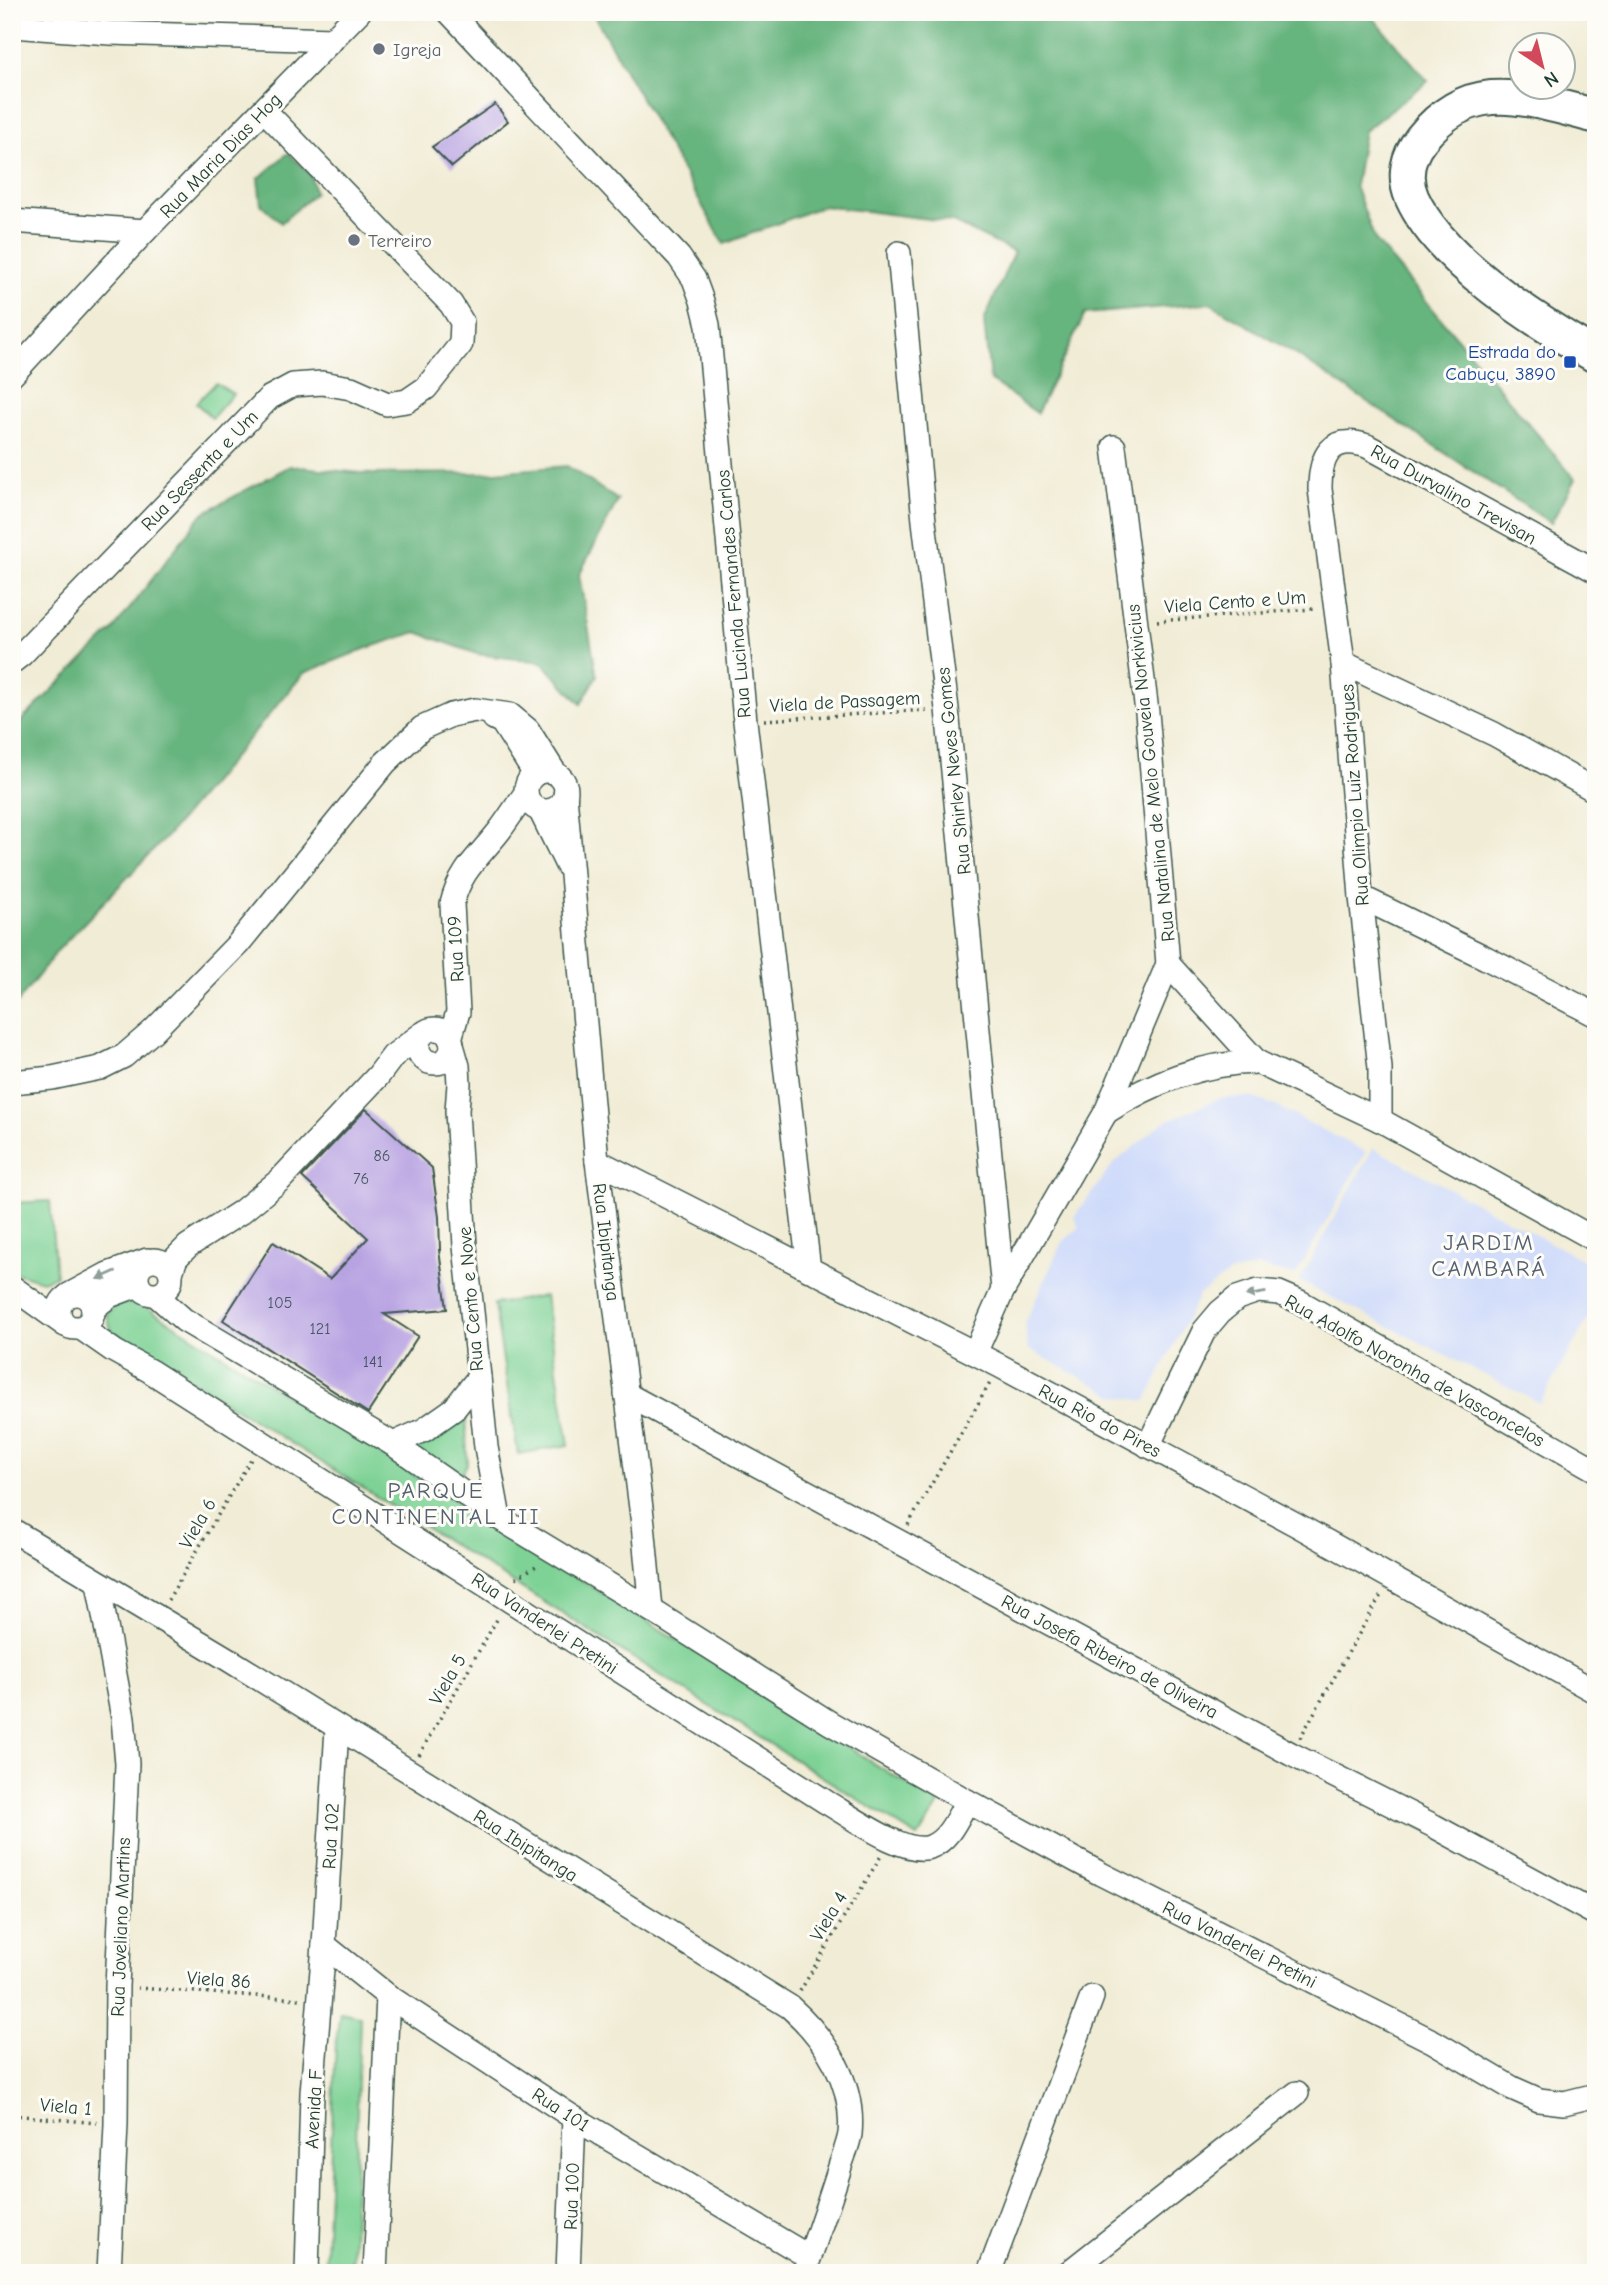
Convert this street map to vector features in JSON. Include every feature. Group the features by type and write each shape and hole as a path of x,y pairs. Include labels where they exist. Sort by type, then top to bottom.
{"main road":[{"path":"1596,116 1518,97 1488,96 1457,108 1431,127 1412,151 1406,175 1412,198 1427,221 1490,287 1559,335 1596,356"}],"street":[{"path":"99,12 110,33"},
{"name":"Rua Maria Dias Hog","path":"12,221 145,231 359,12"},
{"name":"Rua Lucinda Fernandes Carlos","path":"449,12 679,257 694,279 702,301 708,325 745,721 809,1270"},
{"path":"12,26 110,33 332,40"},
{"name":"Rua Sessenta e Um","path":"12,662 22,655 269,398 293,385 322,383 351,388 387,404 407,401 426,388 461,344 462,323 451,304 264,110"},
{"path":"12,375 145,231"},
{"name":"Rua Shirley Neves Gomes","path":"899,253 924,521 947,709 1003,1290"},
{"name":"Rua Durvalino Trevisan","path":"1320,470 1325,455 1338,444 1352,441 1367,446 1596,571"},
{"name":"Rua Natalina de Melo Gouveia Norkivicius","path":"1114,447 1147,712 1168,964 1257,1062 1380,1120 1596,1240"},
{"name":"Rua Olimpio Luiz Rodrigues","path":"1320,470 1343,663 1361,897 1377,1031 1380,1120"},
{"path":"1343,663 1494,734 1596,791"},
{"name":"Rua Ibipitanga","path":"12,1082 51,1078 100,1068 124,1056 153,1031 238,944 385,763 422,728 451,715 475,710 510,715 528,730 538,792 572,874"},
{"name":"Rua Ibipitanga","path":"538,792 553,810 563,801 565,795 597,1161 643,1524 651,1610"},
{"name":"Rua 109","path":"457,1111 458,1066 440,1037 458,1012 452,904 456,888 470,863 538,792"},
{"path":"1361,897 1596,1015"},
{"path":"975,1353 1003,1290 1106,1112 1168,964"},
{"path":"378,1076 407,1062 433,1063 445,1060 450,1053 440,1037"},
{"path":"440,1037 418,1041 418,1050 421,1057 433,1063 457,1111"},
{"path":"83,1320 108,1296 157,1276 188,1246 242,1212 280,1180 378,1076 393,1056 440,1037"},
{"path":"1106,1112 1138,1091 1169,1079 1228,1062 1257,1062"},
{"name":"Rua Cento e Nove","path":"393,1444 424,1430 454,1409 479,1377 465,1246 457,1111"},
{"name":"Rua Rio do Pires","path":"597,1161 1000,1366 1596,1692"},
{"path":"83,1320 58,1312 67,1297 108,1274 157,1276"},
{"name":"Rua Vanderlei Pretini","path":"157,1276 184,1320 393,1444 499,1518 830,1723 967,1801 1101,1874 1434,2042 1512,2088 1539,2100 1564,2103 1596,2095"},
{"path":"12,1285 67,1297 80,1294 89,1299 83,1320"},
{"path":"12,1285 83,1320"},
{"name":"Rua Adolfo Noronha de Vasconcelos","path":"1148,1446 1204,1331 1220,1312 1237,1298 1258,1291 1279,1293 1300,1302 1596,1470"},
{"name":"Rua Vanderlei Pretini","path":"83,1320 114,1351 826,1802 891,1840 916,1849 931,1847 953,1827 967,1801"},
{"path":"479,1377 486,1447 499,1518"},
{"name":"Rua Josefa Ribeiro de Oliveira","path":"626,1394 1291,1754 1434,1826 1596,1914"},
{"name":"Rua Ibipitanga","path":"12,1530 790,2007 809,2024 830,2053 841,2077 849,2106 850,2136 807,2265"},
{"name":"Rua Joveliano Martins","path":"98,1583 123,1718 127,1764 117,1987 117,2124 109,2273"},
{"name":"Rua 102","path":"324,1945 337,1728"},
{"name":"Rua 101","path":"324,1945 388,1996 574,2118 807,2265"},
{"name":"Avenida F","path":"307,2273 312,2093 324,1945"},
{"path":"375,2273 388,1996"},
{"path":"989,2273 1092,1997"},
{"path":"1068,2273 1297,2093"},
{"name":"Rua 100","path":"568,2273 574,2118"}],"path":[{"name":"Viela Cento e Um","path":"1136,622 1336,607"},
{"name":"Viela de Passagem","path":"745,721 947,709"},
{"path":"899,1542 1000,1366"},
{"name":"Viela 6","path":"158,1618 261,1442"},
{"path":"502,1595 534,1567 561,1555"},
{"path":"1291,1754 1391,1578"},
{"name":"Viela 5","path":"409,1772 502,1595"},
{"name":"Viela 4","path":"790,2007 891,1840"},
{"name":"Viela 86","path":"117,1987 320,2000"},
{"name":"Viela 1","path":"12,2116 117,2124"}],"shaded area":[{"path":"1251,1097 1276,1106 1366,1152 1296,1275 1258,1267 1230,1273 1199,1295 1146,1401 1115,1396 1028,1349 1025,1323 1062,1242 1079,1228 1074,1217 1113,1164 1164,1122 1220,1098"},
{"path":"1373,1148 1596,1267 1596,1305 1540,1403 1299,1281"}],"green space":[{"path":"592,12 1368,12 1428,81 1364,131 1355,186 1375,240 1575,479 1551,523 1292,352 1210,303 1085,314 1037,413 990,380 984,321 1014,252 953,222 823,206 724,244"},
{"path":"288,153 310,174 315,193 281,223 261,204 258,179"},
{"path":"216,383 233,394 212,418 196,403"},
{"path":"290,466 371,474 484,473 567,466 618,500 579,575 597,676 581,704 542,662 477,654 417,632 304,673 168,835 58,950 12,1010 12,730 113,630 202,514"},
{"path":"50,1201 56,1276 42,1281 12,1272 12,1203"},
{"path":"125,1294 939,1804 918,1837 111,1330 107,1314"},
{"path":"545,1296 569,1445 518,1454 494,1304"},
{"path":"466,1416 467,1464 462,1474 414,1454 411,1445 441,1436"},
{"path":"340,2012 360,2016 352,2273 325,2273 336,2042"}],"building":[{"path":"495,104 508,121 452,167 432,147"},
{"path":"366,1109 432,1168 447,1309 384,1314 418,1336 368,1413 223,1320 273,1242 330,1279 368,1238 302,1177"}],"place":[{"name":"Igreja","path":"379,49"},
{"name":"Terreiro","path":"354,240"},
{"name":"Estrada do Cabuçu, 3890","path":"1570,362"}],"district":[{"name":"JARDIM CAMBARÁ","path":"1489,1255"},
{"name":"PARQUE CONTINENTAL III","path":"436,1503"}]}
